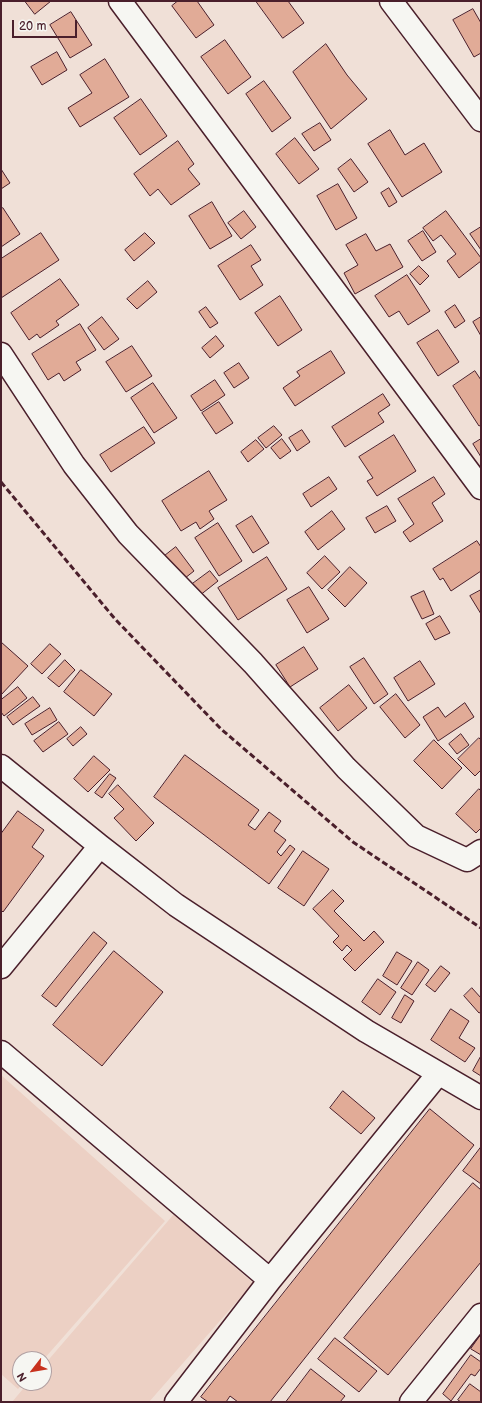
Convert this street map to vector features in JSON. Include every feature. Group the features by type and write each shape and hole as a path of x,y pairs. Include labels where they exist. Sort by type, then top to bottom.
{"street":[{"path":"120,1 481,488"},
{"path":"391,1 481,120"},
{"path":"1,354 74,465 128,534 253,663 346,768 416,836 467,860 481,851"},
{"path":"1,766 176,905 366,1031 481,1098"},
{"path":"1,967 100,846"},
{"path":"1,1052 270,1280"},
{"path":"176,1402 270,1280 438,1074"},
{"path":"411,1402 481,1315"}],"shaded area":[{"path":"1,1075 165,1221 51,1351 12,1351 12,1384 1,1374"},
{"path":"174,1214 253,1283 149,1402 12,1402 21,1391 52,1391 52,1356"}],"building":[{"path":"25,1 51,1 35,14"},
{"path":"178,1 197,1 214,25 196,38 172,6"},
{"path":"256,1 288,1 304,23 283,38"},
{"path":"473,9 481,23 481,53 474,57 453,20"},
{"path":"71,12 92,45 70,58 50,25"},
{"path":"225,40 251,77 228,94 201,57"},
{"path":"326,44 347,75 367,99 331,129 293,72"},
{"path":"57,52 67,70 42,85 31,67"},
{"path":"105,59 129,97 80,127 68,108 92,93 80,75"},
{"path":"264,81 291,118 272,132 246,94"},
{"path":"141,99 167,136 140,155 114,118"},
{"path":"320,123 331,140 314,151 302,134"},
{"path":"390,130 405,155 424,143 442,172 402,197 368,144"},
{"path":"295,138 319,169 299,184 276,154"},
{"path":"178,141 194,164 188,169 200,184 171,205 158,189 150,196 134,174"},
{"path":"351,159 368,182 354,192 338,169"},
{"path":"1,169 10,183 1,189"},
{"path":"338,184 357,218 336,230 317,196"},
{"path":"389,188 397,202 389,207 381,193"},
{"path":"212,202 232,236 210,249 189,216"},
{"path":"3,208 20,234 1,247 1,209"},
{"path":"244,211 256,227 241,239 228,223"},
{"path":"446,211 481,258 481,261 459,278 447,261 456,254 441,235 433,241 423,228"},
{"path":"481,227 481,250 470,234"},
{"path":"423,231 436,252 422,261 408,241"},
{"path":"41,233 59,260 1,298 1,259"},
{"path":"145,233 155,243 134,261 125,250"},
{"path":"366,234 376,251 390,244 403,267 355,294 344,273 358,265 346,245"},
{"path":"251,245 261,260 251,266 263,285 240,300 218,266"},
{"path":"419,266 429,276 420,285 410,274"},
{"path":"407,275 430,311 408,325 399,311 389,317 375,296"},
{"path":"60,279 79,305 56,321 59,325 40,338 37,334 29,340 11,313"},
{"path":"148,281 157,292 137,309 127,299"},
{"path":"280,296 302,330 278,346 255,313"},
{"path":"455,305 465,321 455,328 445,312"},
{"path":"206,307 218,323 210,328 199,312"},
{"path":"102,317 119,339 104,350 88,328"},
{"path":"481,317 481,336 473,322"},
{"path":"80,324 96,350 76,362 81,370 64,381 59,373 48,380 32,354"},
{"path":"438,330 459,362 438,376 417,343"},
{"path":"216,336 224,346 210,358 202,348"},
{"path":"132,346 152,376 126,392 106,362"},
{"path":"331,351 345,373 295,406 283,388 300,376 297,372"},
{"path":"239,363 249,378 234,388 224,373"},
{"path":"475,371 481,380 481,425 479,426 453,386"},
{"path":"215,380 225,395 201,411 191,396"},
{"path":"153,383 177,418 154,433 131,398"},
{"path":"383,394 390,405 378,413 384,422 345,447 332,427"},
{"path":"219,402 233,423 216,434 202,413"},
{"path":"274,426 282,435 266,448 258,438"},
{"path":"144,427 155,443 111,472 100,455"},
{"path":"302,430 310,442 297,451 289,438"},
{"path":"394,435 416,471 377,496 367,481 373,478 359,457"},
{"path":"282,439 291,451 280,459 271,448"},
{"path":"481,439 481,457 473,444"},
{"path":"256,440 264,449 248,462 241,452"},
{"path":"209,471 227,500 209,511 214,519 200,529 196,522 181,531 162,501"},
{"path":"329,477 337,489 311,507 303,494"},
{"path":"434,477 445,494 432,503 443,521 410,542 403,532 414,524 398,499"},
{"path":"387,506 396,521 375,533 366,518"},
{"path":"332,511 345,529 318,550 305,532"},
{"path":"252,516 269,543 253,553 236,526"},
{"path":"218,523 242,561 219,576 195,538"},
{"path":"477,541 481,547 481,571 451,591 443,578 440,580 433,569"},
{"path":"176,547 194,571 180,582 162,558"},
{"path":"325,556 340,572 322,589 307,573"},
{"path":"267,557 287,589 238,620 218,588"},
{"path":"350,567 367,583 345,607 328,590"},
{"path":"210,571 218,581 199,596 191,585"},
{"path":"309,587 329,619 307,633 287,600"},
{"path":"481,590 481,614 470,596"},
{"path":"424,591 434,614 422,619 411,597"},
{"path":"440,616 450,633 435,640 426,624"},
{"path":"1,642 28,666 1,695"},
{"path":"50,644 61,654 42,674 31,664"},
{"path":"304,647 318,669 290,687 276,665"},
{"path":"364,658 388,694 374,704 350,667"},
{"path":"65,660 75,670 59,687 48,678"},
{"path":"420,661 435,684 408,701 394,678"},
{"path":"81,670 112,694 94,716 64,692"},
{"path":"349,685 367,708 338,731 320,708"},
{"path":"18,687 27,698 4,716 1,712 1,700"},
{"path":"396,694 420,725 405,738 380,707"},
{"path":"33,697 40,706 13,725 7,717"},
{"path":"465,703 474,717 438,741 423,717 438,707 445,717"},
{"path":"50,708 57,720 32,735 25,724"},
{"path":"59,722 68,734 43,752 34,741"},
{"path":"81,727 87,734 73,746 67,739"},
{"path":"461,734 469,745 457,754 449,744"},
{"path":"479,738 481,740 481,770 475,776 458,759"},
{"path":"434,740 462,768 442,789 414,761"},
{"path":"185,755 259,810 248,825 255,830 269,812 281,821 274,831 286,840 277,852 281,856 290,845 295,849 269,884 154,797"},
{"path":"94,756 110,770 88,792 74,779"},
{"path":"110,774 116,778 102,798 95,793"},
{"path":"118,785 154,823 136,841 114,818 124,809 109,794"},
{"path":"479,789 481,791 481,828 476,833 456,814"},
{"path":"18,811 44,830 32,847 44,856 3,912 1,910 1,834"},
{"path":"303,851 329,869 304,906 278,888"},
{"path":"333,890 344,901 334,911 364,941 374,931 384,942 355,971 343,959 352,950 347,945 342,951 333,942 339,936 313,909"},
{"path":"94,932 107,943 56,1007 42,996"},
{"path":"114,951 163,992 102,1066 53,1025"},
{"path":"397,952 412,961 397,985 383,976"},
{"path":"418,962 429,970 412,995 401,988"},
{"path":"441,966 450,973 435,992 426,985"},
{"path":"378,979 396,992 380,1015 362,1002"},
{"path":"472,988 481,998 481,1012 479,1013 464,996"},
{"path":"405,995 414,1001 401,1023 392,1018"},
{"path":"451,1009 469,1021 459,1038 475,1048 465,1062 431,1040"},
{"path":"481,1056 481,1076 473,1071"},
{"path":"343,1091 375,1118 361,1134 330,1108"},
{"path":"430,1109 474,1145 270,1402 238,1402 230,1396 226,1402 208,1402 201,1397"},
{"path":"481,1147 481,1184 463,1171"},
{"path":"473,1183 481,1190 481,1262 388,1375 344,1338"},
{"path":"480,1336 481,1337 481,1355 471,1349"},
{"path":"335,1338 377,1371 359,1392 318,1359"},
{"path":"471,1355 481,1362 481,1368 475,1376 471,1374 451,1401 443,1394"},
{"path":"311,1369 345,1396 340,1402 286,1402"},
{"path":"470,1384 481,1392 481,1402 461,1402 458,1400"}],"railway":[{"path":"1,482 115,619 221,729 353,842 481,928"}]}
